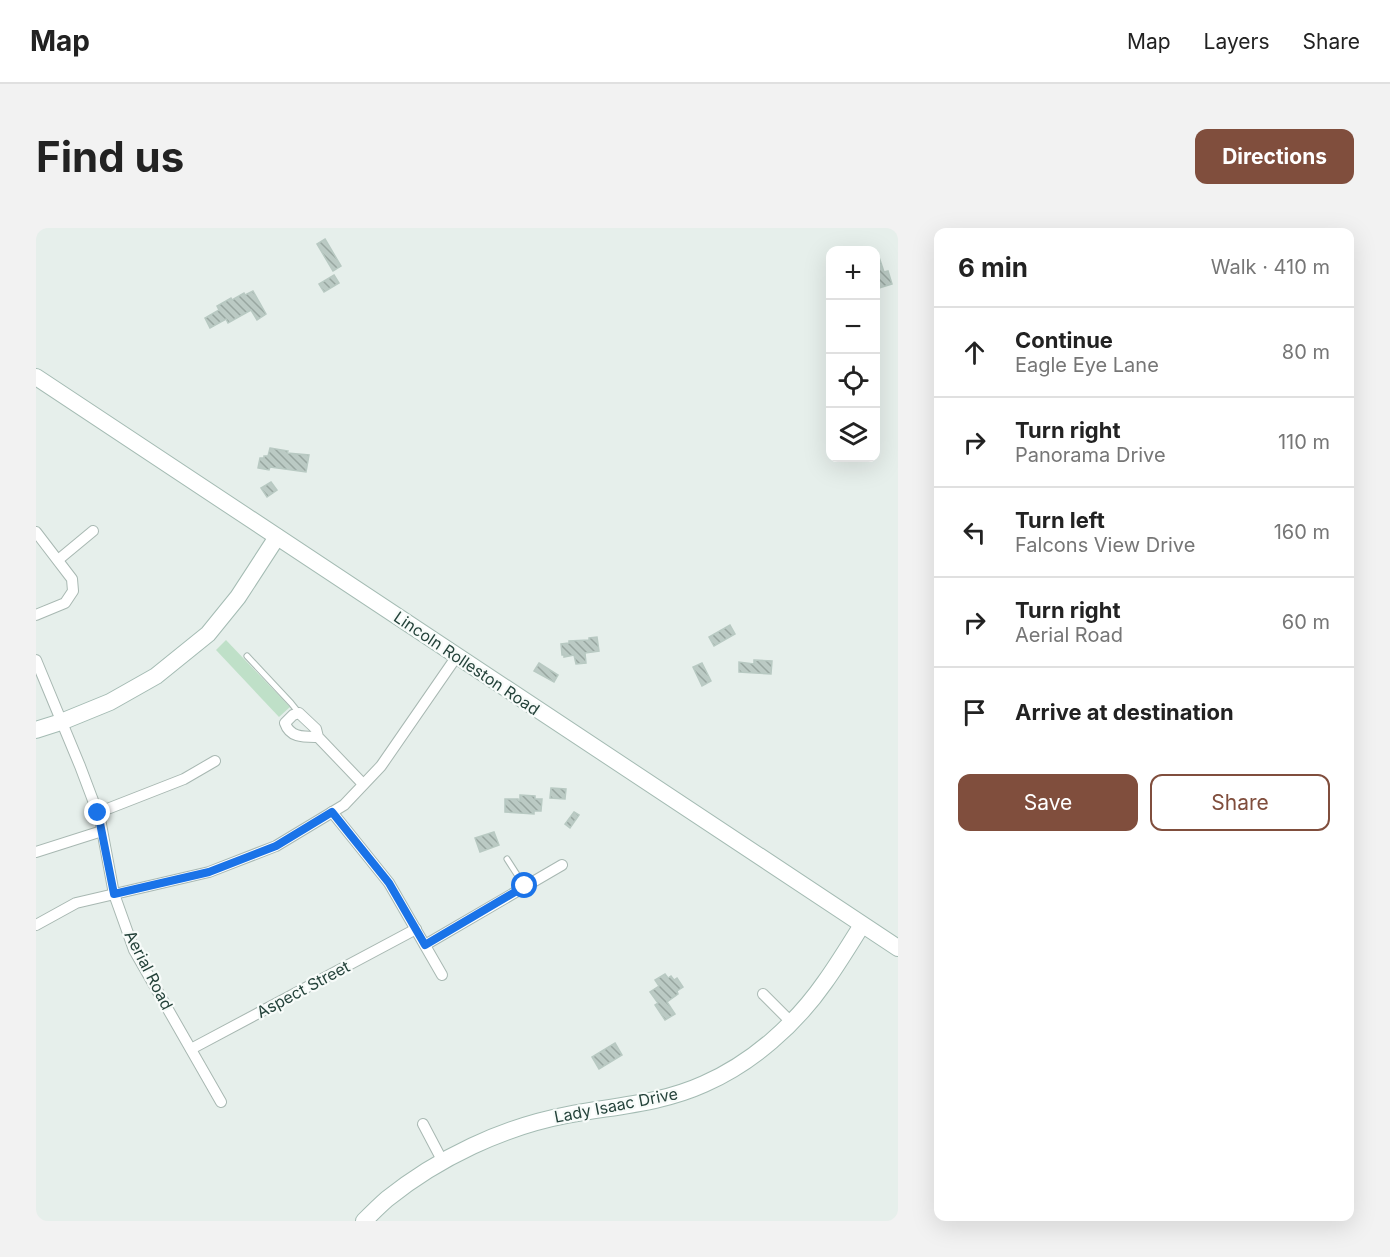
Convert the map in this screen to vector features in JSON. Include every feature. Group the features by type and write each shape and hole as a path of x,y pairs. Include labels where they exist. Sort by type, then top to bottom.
{"main road":[{"name":"Lincoln Rolleston Road","path":"36,377 898,948"},
{"path":"36,730 110,702 156,676 208,634 238,597 277,537"},
{"name":"Lady Isaac Drive","path":"364,1221 386,1199 443,1162 513,1129 568,1115 642,1104 687,1091 737,1066 767,1045 810,1002 862,925"}],"street":[{"path":"58,560 93,531"},
{"path":"36,532 72,579 73,591 65,603 36,615"},
{"path":"36,925 76,903 209,872 276,846 344,805 381,766 457,656"},
{"name":"Aerial Road","path":"36,660 98,813 114,894 134,950 221,1102"},
{"path":"318,737 296,736 287,729 285,723 299,713 316,729 318,737 363,784"},
{"path":"98,813 184,779 215,761"},
{"path":"332,812 389,883 442,975"},
{"path":"36,852 102,831"},
{"path":"425,945 562,864"},
{"name":"Aspect Street","path":"191,1049 416,929"},
{"path":"763,994 791,1022"},
{"path":"423,1124 443,1162"}],"lane":[{"path":"247,656 299,713"},
{"path":"507,859 525,886"}],"green space":[{"path":"226,640 290,707 279,717 216,650"}],"building":[{"path":"325,239 341,266 333,271 317,244"},
{"path":"880,260 884,272 888,271 892,284 880,288"},
{"path":"334,275 339,283 324,292 319,284"},
{"path":"253,291 266,314 257,320 251,310 228,323 226,319 210,328 205,318 219,310 217,306 231,298 232,300"},
{"path":"270,448 288,451 287,453 309,455 306,472 270,467 269,470 258,468 260,458 268,456"},
{"path":"271,482 277,490 267,497 261,488"},
{"path":"730,625 735,634 714,646 709,637"},
{"path":"597,637 599,651 585,653 586,663 576,664 574,655 564,657 562,655 561,644"},
{"path":"754,660 772,661 771,674 739,672 739,662 754,664"},
{"path":"539,663 558,675 554,682 534,671"},
{"path":"702,663 711,681 702,686 693,667"},
{"path":"551,788 566,789 565,799 550,798"},
{"path":"520,795 542,799 541,811 534,811 534,814 505,812 505,799 520,801"},
{"path":"574,812 579,815 570,828 565,824"},
{"path":"494,832 499,845 480,852 475,838"},
{"path":"665,974 674,980 677,978 683,987 667,1002 675,1014 665,1020 655,1005 658,1003 650,992 659,986 655,980"},
{"path":"615,1043 622,1055 599,1069 592,1057"}],"route":[{"path":"98,813 114,894 209,872 276,846 332,812 389,883 425,945 525,886"}]}
